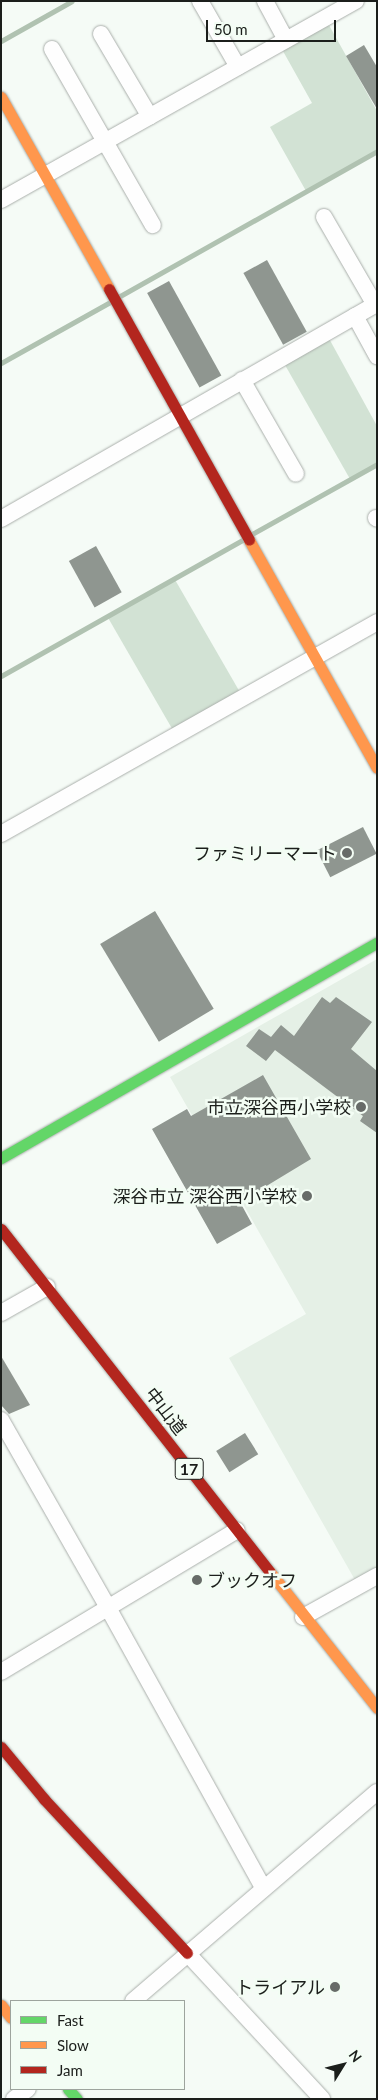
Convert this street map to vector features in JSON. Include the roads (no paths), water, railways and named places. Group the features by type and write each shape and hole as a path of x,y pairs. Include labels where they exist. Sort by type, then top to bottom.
{"main road":[{"path":"1,97 377,768"},
{"path":"1,1158 377,943"},
{"name":"中山道","path":"1,1228 303,1617 377,1708"},
{"path":"1,1747 44,1799 187,1953"},
{"path":"1,2005 10,2017"}],"street":[{"path":"200,1 238,68"},
{"path":"265,1 286,40"},
{"path":"1,200 286,40 329,8 356,1"},
{"path":"101,34 150,117"},
{"path":"52,49 153,225"},
{"path":"1,519 376,305 324,218"},
{"path":"356,316 377,356"},
{"path":"242,380 296,474"},
{"path":"1,834 377,622"},
{"path":"1,1313 47,1287"},
{"path":"1,1420 108,1606 263,1888"},
{"path":"1,1672 237,1530"},
{"path":"303,1617 377,1576"},
{"path":"134,2000 377,1792"},
{"path":"187,1953 322,2099"},
{"path":"14,2099 27,2090"}],"waterway":[{"path":"1,41 72,1"},
{"path":"120,296 377,151"},
{"path":"1,363 110,302"},
{"path":"252,534 377,464"},
{"path":"1,676 242,540"}],"place":[{"name":"ファミリーマート","path":"347,853"},
{"name":"市立深谷西小学校","path":"361,1107"},
{"name":"深谷市立 深谷西小学校","path":"307,1196"},
{"name":"ブックオフ","path":"197,1580"},
{"name":"トライアル","path":"335,1987"}]}
